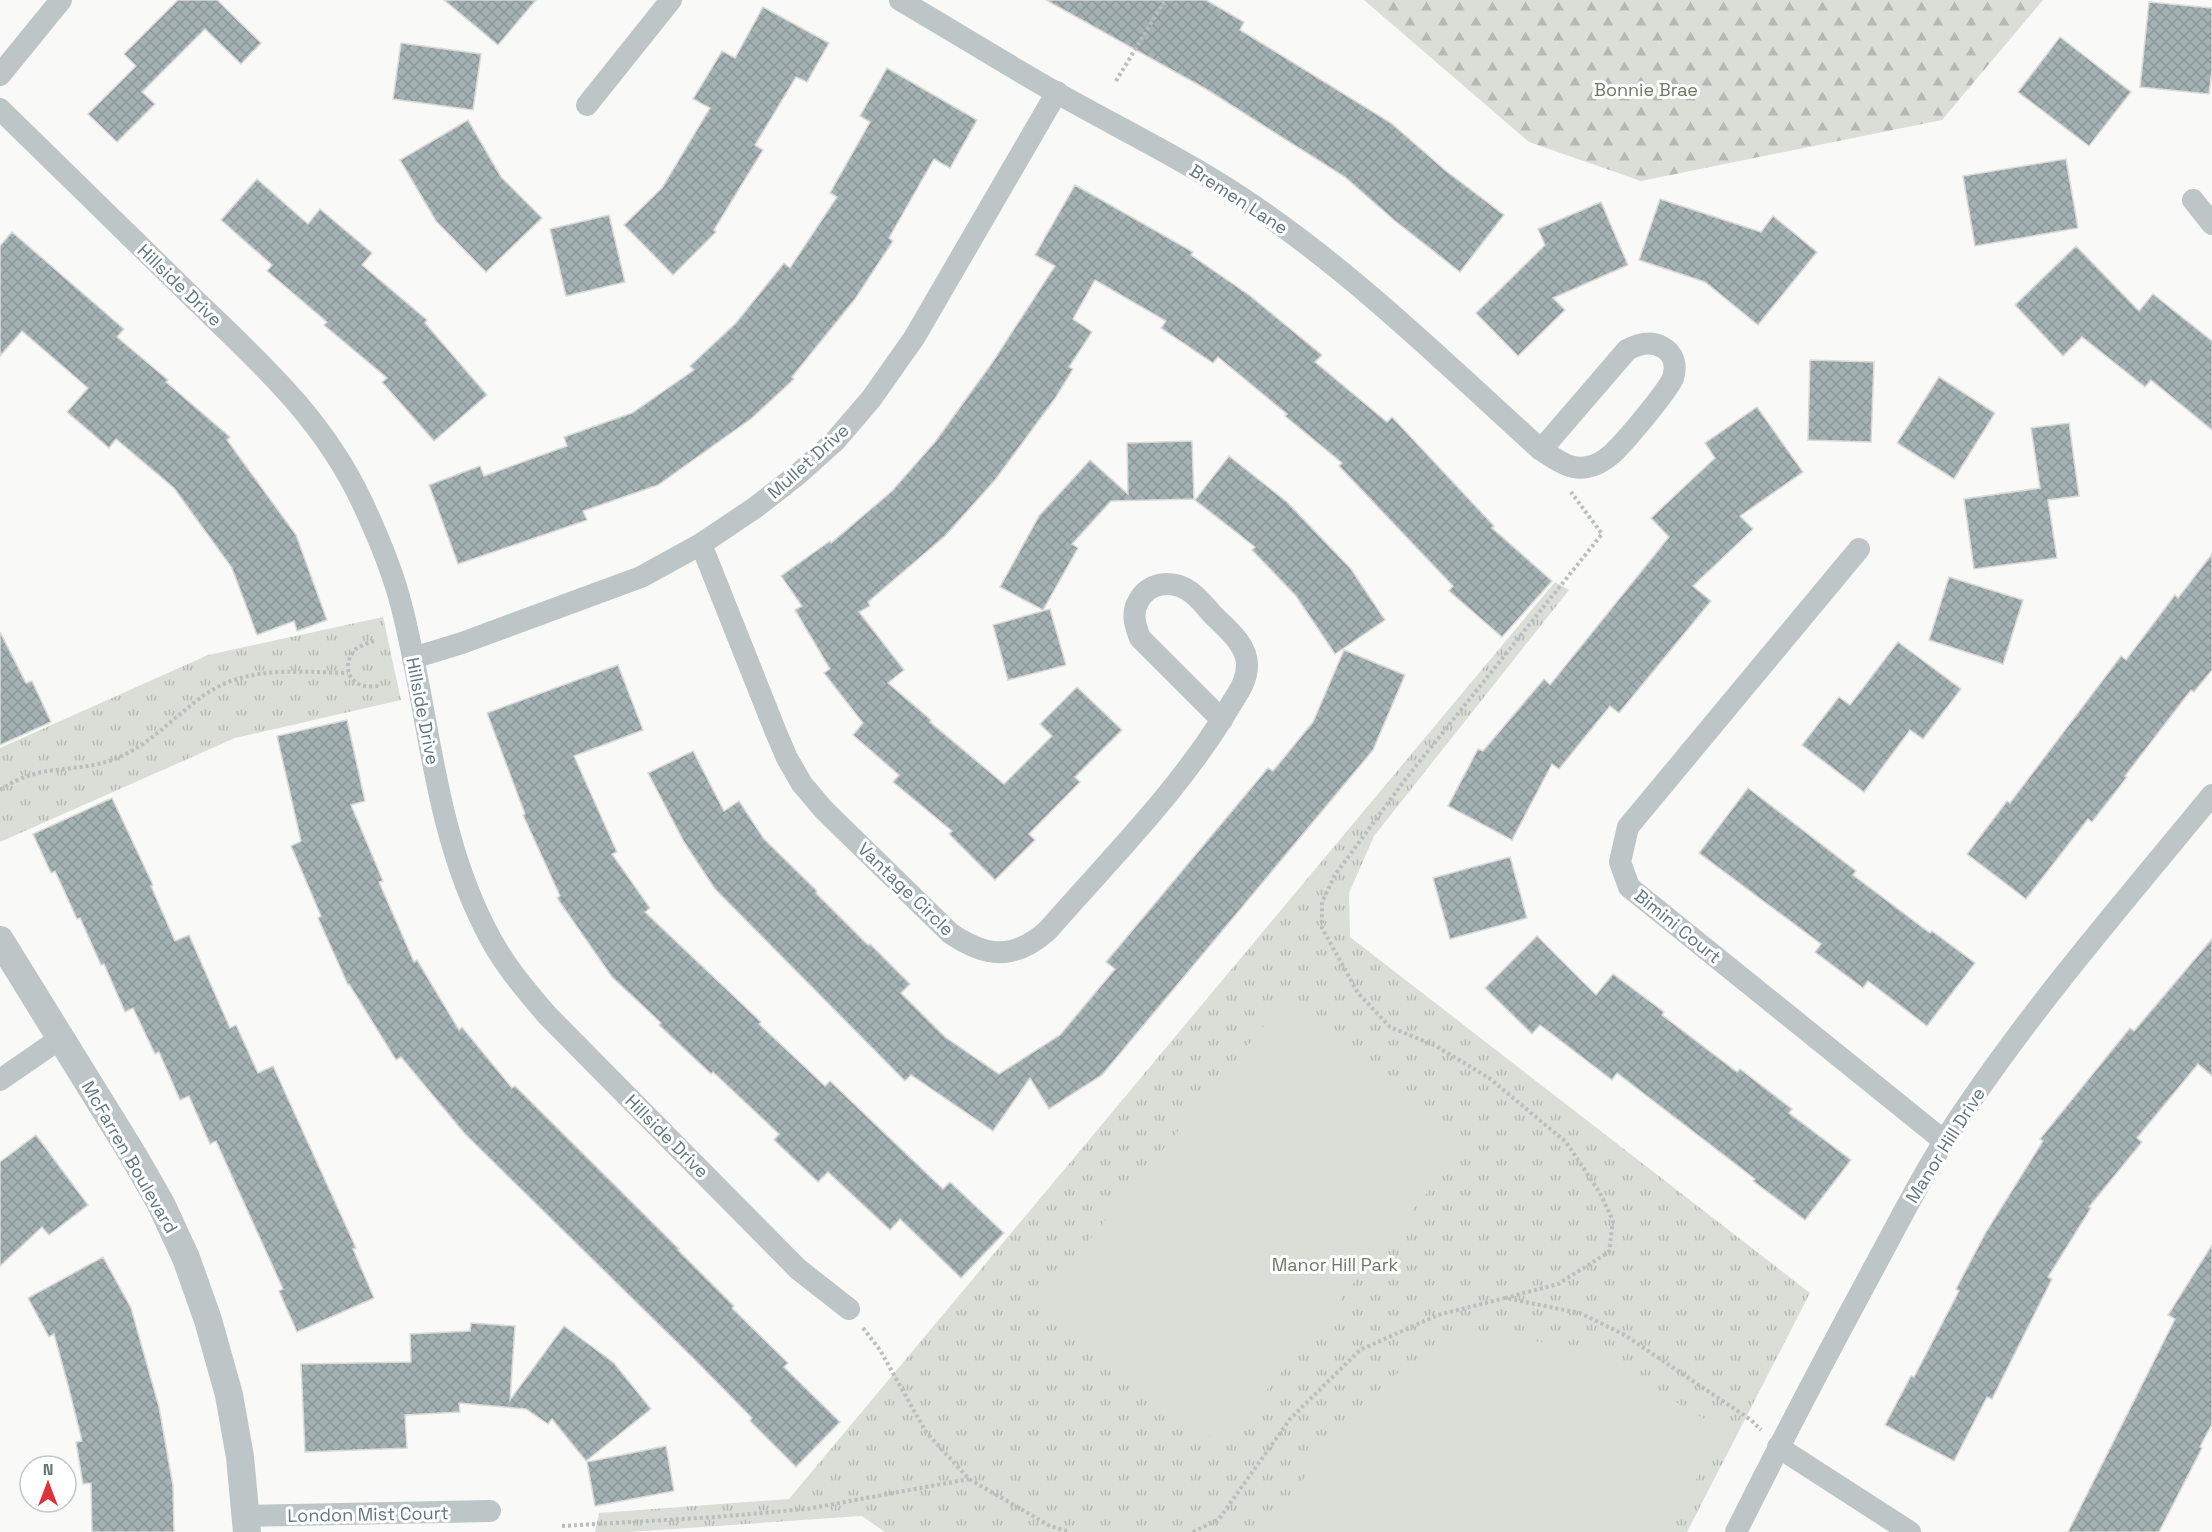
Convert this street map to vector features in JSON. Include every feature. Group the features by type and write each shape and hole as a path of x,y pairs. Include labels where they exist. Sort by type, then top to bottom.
{"street":[{"path":"0,75 61,0"},
{"path":"587,105 671,0"},
{"name":"Bremen Lane","path":"900,0 1057,93 1172,155 1242,198 1296,236 1408,331 1541,450 1567,465 1587,467 1612,454 1667,389 1675,368 1673,356 1665,348 1655,344 1646,343 1627,350 1541,450"},
{"name":"Mullet Drive","path":"413,658 462,643 641,577 702,544 797,475 835,441 871,399 914,338 1057,93"},
{"name":"Hillside Drive","path":"0,109 276,378 321,430 352,482 380,545 401,605 439,798 454,852 484,927 512,974 547,1015 798,1269 849,1309"},
{"path":"2193,201 2212,224"},
{"name":"Vantage Circle","path":"702,544 775,730 802,784 824,810 950,933 969,946 993,953 1018,950 1047,932 1186,772 1222,720 1246,679 1247,663 1242,647 1231,632 1188,589 1170,583 1153,585 1143,594 1135,607 1134,623 1140,638 1222,720"},
{"name":"Bimini Court","path":"1859,549 1628,827 1620,862 1629,887 1944,1141"},
{"name":"Manor Hill Drive","path":"1736,1532 1778,1448 1944,1141 2054,987 2212,795"},
{"name":"McFarren Boulevard","path":"0,939 139,1164 186,1258 208,1320 229,1395 240,1456 247,1524"},
{"path":"0,1080 61,1038"},
{"path":"1778,1448 1910,1532"},
{"name":"London Mist Court","path":"247,1524 490,1511"}],"path":[{"path":"1116,81 1165,0"},
{"path":"1193,1532 1219,1520 1290,1419 1360,1350 1438,1316 1558,1284 1610,1252 1613,1221 1600,1193 1566,1142 1489,1078 1436,1046 1390,1027 1358,993 1322,928 1322,902 1335,875 1404,781 1602,534 1568,487"},
{"path":"374,641 358,647 351,655 347,662 348,673 362,686 381,686"},
{"path":"0,790 11,782 32,773 98,764 118,758 159,733 197,700 241,677 262,672 348,673"},
{"path":"1506,1298 1580,1313 1623,1334 1751,1420 1778,1448"},
{"path":"849,1309 880,1350 926,1432 969,1479 1050,1526 1070,1532"},
{"path":"562,1526 807,1509 969,1479"}],"green space":[{"name":"Bonnie Brae","path":"1364,0 2043,0 1942,120 1641,181 1529,142"},
{"name":"Manor Hill Park","path":"1555,582 1569,590 1374,836 1349,893 1350,937 1810,1293 1687,1532 885,1532 862,1516 629,1532 595,1532 599,1513 789,1499"},
{"path":"383,617 401,700 235,738 0,842 0,748 208,655"},
{"path":"1289,995 1469,1141 1222,1445 1041,1299"},
{"path":"1462,1334 1582,1346 1726,1432 1663,1532 1270,1532 1333,1432 1402,1369"}],"building":[{"path":"178,0 217,0 261,43 241,64 205,29 142,92 155,104 117,142 88,114 136,66 124,54"},
{"path":"444,0 536,0 498,45"},
{"path":"1046,0 1206,0 1244,22 1240,30 1391,123 1446,171 1504,215 1460,272 1394,220 1345,177 1206,89"},
{"path":"2149,2 2212,8 2212,70 2209,94 2140,87"},
{"path":"763,7 829,43 807,82 796,77 755,145 763,150 714,230 716,232 673,275 624,225 662,188 710,108 693,99 722,51 735,58"},
{"path":"2060,37 2131,92 2089,146 2018,92"},
{"path":"401,43 481,54 473,110 393,99"},
{"path":"887,68 977,120 950,168 934,159 889,238 893,241 855,299 792,377 794,379 752,418 658,485 583,511 587,520 458,564 429,485 480,466 484,476 567,446 564,437 632,413 694,370 690,366 736,323 784,263 790,268 837,197 830,193 870,122 860,116"},
{"path":"468,120 501,177 542,218 486,272 436,221 400,160"},
{"path":"2066,159 2078,228 1975,246 1963,176"},
{"path":"257,179 308,224 320,209 372,253 362,265 427,320 425,323 487,395 434,441 382,382 387,378 324,325 327,322 267,271 272,265 221,220"},
{"path":"1075,185 1193,252 1191,255 1249,295 1322,355 1315,362 1387,422 1392,417 1494,526 1492,528 1552,581 1502,637 1449,591 1453,586 1339,466 1342,463 1285,416 1287,414 1218,357 1213,363 1161,328 1166,321 1095,280 1073,319 1092,332 1069,367 1073,369 1056,397 995,480 945,536 868,602 870,606 859,612 904,670 888,683 931,720 930,722 1004,784 1052,736 1040,724 1077,687 1122,730 1075,777 1080,782 1029,834 1035,840 995,880 949,834 952,831 893,782 899,775 853,735 863,723 824,673 830,669 795,610 802,606 781,576 830,541 831,543 892,491 935,442 992,363 1055,266 1035,255"},
{"path":"1660,199 1761,232 1773,216 1817,252 1758,325 1705,282 1639,260"},
{"path":"1601,202 1628,265 1553,298 1565,310 1518,356 1476,313 1545,245 1538,229"},
{"path":"609,215 625,282 566,296 550,229"},
{"path":"12,232 124,329 117,337 230,437 227,440 296,535 327,620 297,631 294,621 257,635 232,568 174,488 116,439 109,448 67,412 88,388 22,331 0,356 0,246"},
{"path":"2076,246 2139,311 2153,294 2212,341 2212,430 2151,380 2145,387 2082,337 2063,356 2015,305"},
{"path":"1810,360 1874,362 1871,442 1808,440"},
{"path":"1939,377 1995,413 1954,479 1897,443"},
{"path":"1757,407 1803,472 1740,516 1753,529 1693,586 1711,601 1619,713 1610,706 1559,769 1552,764 1512,840 1448,806 1478,749 1483,751 1544,679 1550,685 1669,537 1651,518 1715,458 1705,443"},
{"path":"2069,423 2079,496 2048,500 2057,558 1974,569 1964,499 2040,488 2031,428"},
{"path":"1192,441 1194,499 1111,501 1072,544 1078,548 1043,610 1000,587 1039,516 1090,460 1128,494 1127,443"},
{"path":"1229,456 1287,502 1351,569 1385,620 1335,654 1296,596 1252,550 1255,547 1195,500"},
{"path":"2212,554 2212,670 2194,692 2191,690 2092,822 2088,819 2026,899 1967,854 2007,801 2010,803 2121,656 2126,660 2175,595 2178,598"},
{"path":"1949,577 2023,600 2003,664 1929,640"},
{"path":"1050,609 1066,665 1008,680 993,625"},
{"path":"0,632 26,683 32,681 51,722 0,745"},
{"path":"1898,642 1961,689 1923,739 1910,730 1864,792 1802,745 1839,697 1850,705"},
{"path":"1344,650 1405,675 1373,750 1102,1075 1049,1109 1030,1078 993,1131 911,1075 905,1081 715,889 684,842 648,773 693,751 724,811 739,801 764,839 868,945 870,944 910,984 901,993 945,1037 999,1074 1060,1035 1115,969 1106,962 1268,768 1273,771 1313,722"},
{"path":"618,665 643,730 574,756 617,852 612,854 650,908 645,912 761,1022 759,1024 825,1086 830,1081 943,1189 950,1182 1004,1233 961,1278 900,1219 890,1230 828,1172 818,1182 774,1140 779,1134 713,1072 711,1074 612,977 557,898 560,896 523,815 525,814 487,713"},
{"path":"347,720 365,801 351,805 383,881 379,882 414,962 417,960 459,1030 462,1027 512,1088 515,1086 679,1249 734,1306 732,1308 788,1363 784,1367 840,1422 796,1467 750,1421 752,1418 695,1360 465,1134 401,1057 396,1060 348,985 318,918 321,916 291,846 301,841 277,736"},
{"path":"1748,788 1856,871 1853,875 1930,933 1932,931 1975,963 1927,1026 1868,981 1863,988 1815,952 1821,944 1699,853"},
{"path":"112,798 153,885 151,886 175,941 189,935 230,1028 236,1025 258,1073 273,1066 356,1248 353,1249 374,1298 297,1332 279,1291 283,1289 216,1141 210,1144 189,1096 180,1100 159,1052 155,1054 133,1008 125,1012 104,964 101,965 80,918 77,919 55,871 51,873 33,834"},
{"path":"1510,857 1527,918 1450,939 1433,878"},
{"path":"1537,936 1596,995 1613,974 1664,1012 1662,1015 1737,1072 1740,1069 1792,1109 1789,1113 1851,1160 1805,1220 1617,1073 1612,1080 1540,1025 1532,1034 1485,988"},
{"path":"2212,939 2212,1076 2198,1064 2137,1138 2142,1142 2089,1207 2091,1208 2048,1277 2052,1279 1992,1399 1987,1397 1954,1461 1885,1425 1911,1376 1914,1377 1959,1291 1956,1289 1986,1232 2043,1141 2040,1139 2130,1028 2134,1031"},
{"path":"36,1135 88,1205 49,1235 42,1227 0,1266 0,1162"},
{"path":"2212,1245 2212,1424 2200,1447 2202,1448 2159,1532 2068,1532 2175,1319 2168,1315"},
{"path":"103,1257 131,1308 159,1407 173,1486 174,1532 92,1532 91,1483 83,1484 76,1442 82,1441 54,1334 49,1337 28,1298"},
{"path":"471,1323 515,1326 510,1400 564,1326 614,1363 651,1409 586,1461 552,1419 548,1424 526,1409 459,1403 460,1412 405,1415 407,1448 305,1452 301,1364 411,1362 410,1334 470,1331"},
{"path":"666,1446 674,1491 595,1506 587,1462"}]}
